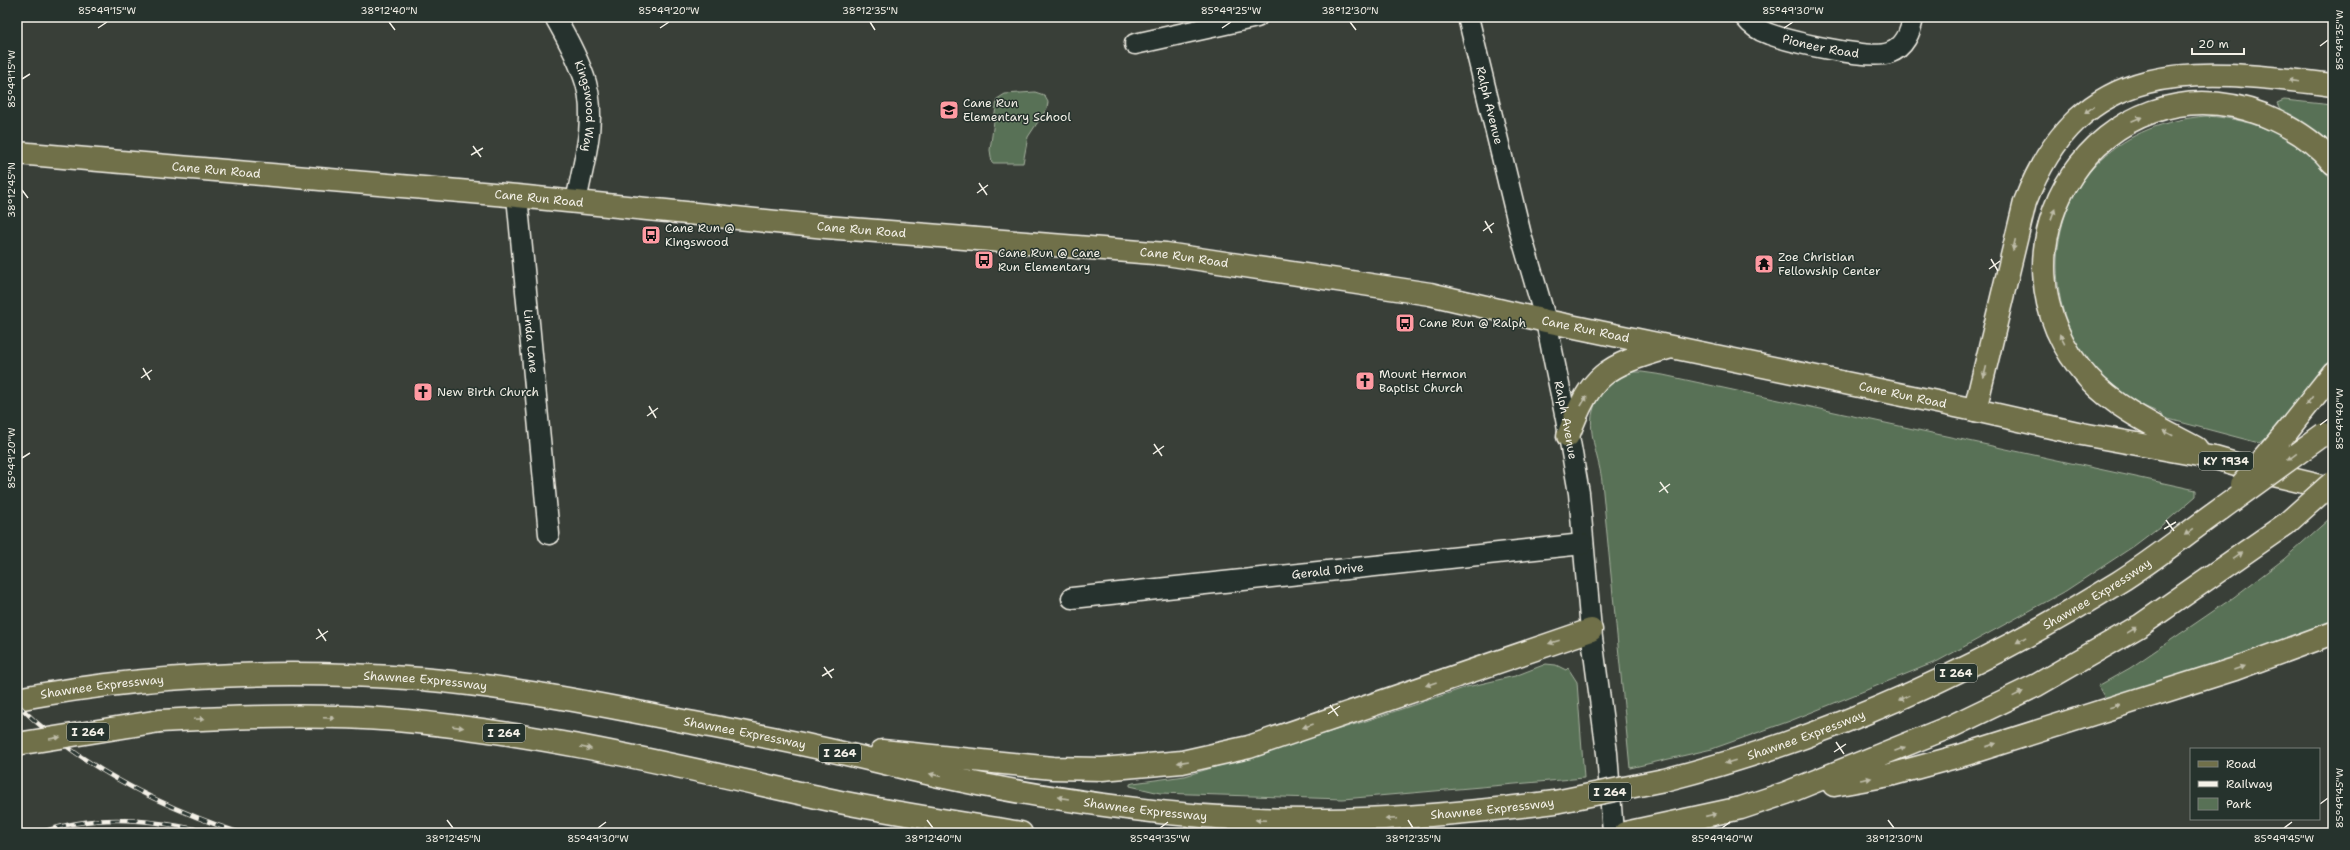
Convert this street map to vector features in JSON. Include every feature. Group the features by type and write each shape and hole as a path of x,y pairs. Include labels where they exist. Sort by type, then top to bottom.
{"main road":[{"path":"1975,410 2025,202 2032,183 2051,150 2079,117 2096,104 2128,87 2155,78 2176,75 2242,76 2333,85"},
{"path":"2215,458 2115,402 2090,379 2071,355 2061,338 2050,308 2044,271 2047,231 2058,198 2081,162 2112,133 2151,114 2178,106 2200,104 2245,108 2284,123 2296,131 2333,163"},
{"name":"Cane Run Road","path":"17,153 517,196 826,227 1166,254 1388,286 1546,321 1672,346 2082,434 2215,458 2274,475 2333,488"},
{"path":"1568,436 1578,410 1599,377 1628,359 1672,346"},
{"path":"2220,509 2287,431 2333,373"},
{"name":"Shawnee Expressway","path":"17,699 82,687 125,682 313,674 423,680 590,702 805,744 938,776 1028,793 1129,809 1230,819 1359,821 1462,814 1555,802 1664,780 1789,744 1909,696 2009,647 2120,581 2328,430"},
{"path":"1625,833 1673,824 1741,808 1786,793 1907,746 2037,685 2142,625 2286,524 2333,482"},
{"path":"805,744 989,760 1053,768 1102,769 1182,762 1249,746 1591,630"},
{"path":"1786,793 1890,775 1963,755 2235,669 2333,633"},
{"name":"I 264","path":"17,744 160,721 287,716 395,720 504,733 745,779 842,802 1021,833"},
{"path":"842,802 937,833"}],"street":[{"name":"Kingswood Way","path":"555,17 581,68 589,101 587,142 576,202"},
{"path":"1136,44 1257,17"},
{"name":"Ralph Avenue","path":"1468,17 1521,235 1546,321 1579,494 1591,630 1607,753 1613,833"},
{"name":"Pioneer Road","path":"1744,17 1759,30 1770,34 1826,48 1880,55 1890,53 1901,45 1907,38 1913,17"},
{"name":"Linda Lane","path":"517,196 549,534"},
{"name":"Gerald Drive","path":"1072,598 1583,544"}],"green space":[{"path":"1035,92 1044,95 1048,102 1047,108 1028,137 1023,163 992,163 990,150 997,99 1005,94"},
{"path":"2284,100 2333,105 2333,148 2282,113 2277,103"},
{"path":"2206,116 2243,122 2261,127 2277,134 2293,143 2307,154 2321,167 2333,182 2333,360 2280,428 2259,443 2161,417 2161,413 2125,396 2105,379 2080,348 2065,317 2058,285 2057,262 2061,231 2070,203 2084,179 2102,159 2123,142 2148,130 2176,121"},
{"path":"1631,372 1663,375 2196,490 2196,496 2167,521 2134,546 2064,592 1938,661 1790,721 1712,749 1630,768 1602,482 1593,438 1592,420 1595,404 1602,392 1612,382"},
{"path":"2329,519 2333,520 2333,626 2106,700 2098,686 2130,668 2234,597 2284,559"},
{"path":"1546,664 1556,665 1566,670 1568,668 1577,682 1584,778 1343,799 1160,793 1130,786 1130,784 1133,783 1185,776 1366,721 1467,687 1515,676"}],"railway":[{"path":"17,704 41,726 93,765 121,781 180,810 240,833"},
{"path":"40,833 61,826 105,820 148,822 192,828 213,833"}],"place":[{"name":"Cane Run Elementary School","path":"949,110"},
{"name":"Cane Run @ Kingswood","path":"651,235"},
{"name":"Cane Run @ Cane Run Elementary","path":"984,260"},
{"name":"Zoe Christian Fellowship Center","path":"1764,264"},
{"name":"Cane Run @ Ralph","path":"1405,323"},
{"name":"Mount Hermon Baptist Church","path":"1365,381"},
{"name":"New Birth Church","path":"423,392"}]}
